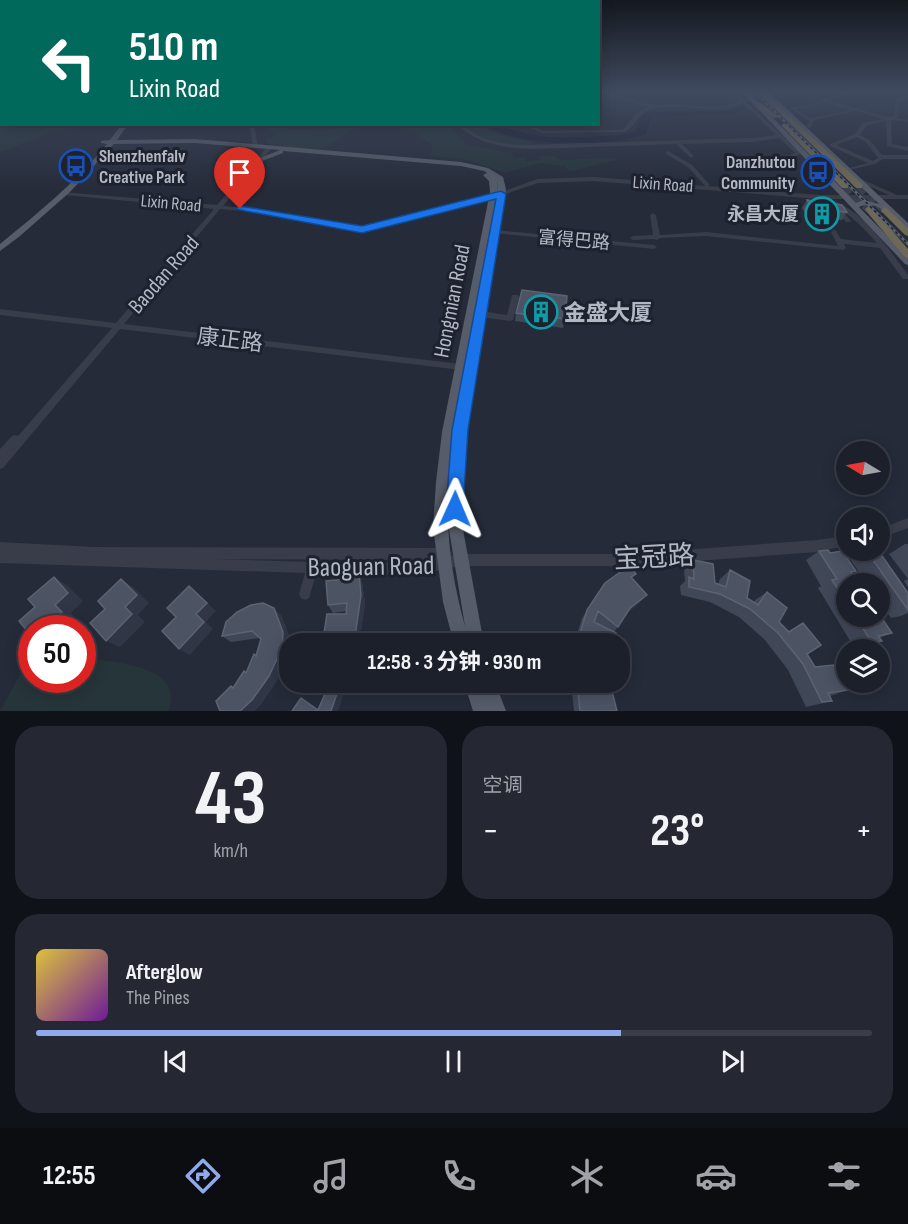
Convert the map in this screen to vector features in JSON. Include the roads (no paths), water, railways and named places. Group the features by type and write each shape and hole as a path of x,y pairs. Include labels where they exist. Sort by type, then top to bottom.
{"highway":[{"path":"781,125 787,136 838,186"},
{"path":"800,125 859,184"},
{"path":"888,210 908,232"},
{"path":"865,211 908,255"}],"main road":[{"path":"778,125 787,136"},
{"path":"0,240 108,143 116,126"},
{"path":"0,248 64,193 123,126"},
{"path":"807,131 859,184 908,227"},
{"path":"108,143 167,140 261,151 478,167 497,175 502,184 497,196"},
{"path":"261,151 475,170 493,180 497,196"},
{"path":"838,186 856,193 859,184"},
{"path":"838,186 855,206 865,211 908,262"},
{"name":"Hongmian Road","path":"460,633 450,559 455,524 456,466 495,232 497,196"},
{"name":"Hongmian Road","path":"473,633 440,527 442,482 461,367 497,196"},
{"path":"855,206 864,202 888,210"},
{"path":"476,693 482,711"},
{"path":"491,693 497,711"}],"street":[{"path":"527,126 543,132 623,131 628,129 629,125"},
{"path":"773,125 787,136 798,153 790,157"},
{"path":"807,131 809,125"},
{"path":"864,125 857,135 829,145 873,163"},
{"path":"889,125 890,145 908,149"},
{"path":"252,126 261,151"},
{"path":"460,126 475,138 495,144 541,148 787,136"},
{"path":"535,129 540,126"},
{"path":"541,148 543,132"},
{"path":"857,135 868,141 880,157"},
{"path":"677,142 691,156"},
{"name":"Baodan Road","path":"0,465 218,207 261,151"},
{"path":"845,151 839,153 865,165"},
{"path":"668,153 690,166 707,185"},
{"path":"847,170 873,163 880,157 908,157"},
{"name":"Lixin Road","path":"64,193 278,213 362,230 497,196 547,180 594,179 823,197"},
{"name":"Lixin Road","path":"640,182 707,185 823,197 908,195"},
{"path":"859,184 894,195 887,204 888,210"},
{"path":"823,197 833,193 838,186"},
{"path":"804,196 810,205"},
{"path":"823,197 845,202 865,211"},
{"path":"823,197 848,210 882,246 906,278"},
{"path":"818,206 840,210 848,221"},
{"path":"653,215 657,238"},
{"path":"696,223 699,234"},
{"name":"富得巴路","path":"495,232 654,247"},
{"path":"633,238 699,234 843,248 834,232"},
{"path":"839,241 882,246"},
{"path":"480,314 510,318 515,297"},
{"name":"康正路","path":"0,312 461,367"},
{"name":"Baodan Road","path":"0,456 116,326"},
{"path":"890,530 908,524"},
{"name":"宝冠路","path":"450,559 629,560 836,543"},
{"name":"Baoguan Road","path":"0,548 93,553 450,559"},
{"name":"Baoguan Road","path":"0,557 312,568 418,569 450,559"},
{"path":"305,594 312,568"}],"water":[{"path":"638,125 649,125 646,134 630,138 564,143 518,138 500,133 487,126 498,126 549,137 622,135 636,131"}],"tunnel":[{"path":"845,186 869,209"},
{"path":"859,186 885,210"}],"railway":[{"path":"788,125 908,244"}],"place":[{"name":"Shenzhenfalv Creative Park","path":"76,166"},
{"name":"Danzhutou Community","path":"818,172"},
{"name":"永昌大厦","path":"822,214"},
{"name":"金盛大厦","path":"541,312"}]}
